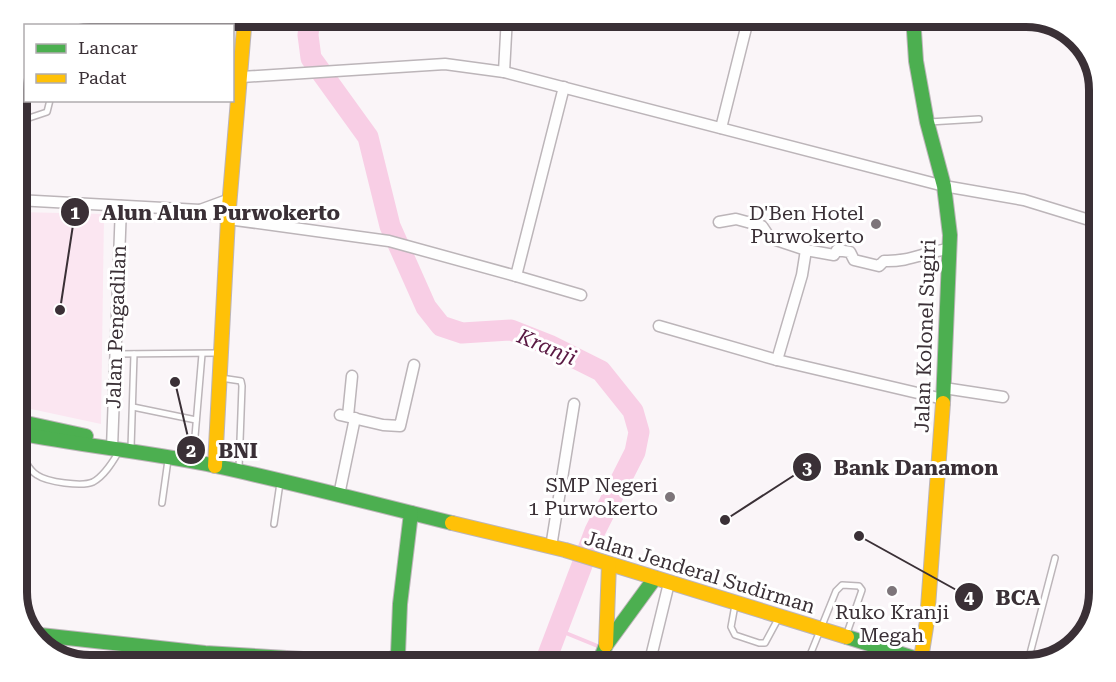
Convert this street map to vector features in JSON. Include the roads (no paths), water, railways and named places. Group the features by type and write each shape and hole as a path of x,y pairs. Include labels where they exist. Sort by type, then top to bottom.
{"street":[{"path":"215,466 228,219 242,77 244,27"},
{"path":"504,72 506,27"},
{"path":"723,129 746,27"},
{"name":"Jalan Kolonel Sugiri","path":"914,27 916,62 927,122 944,186 949,249 943,393 927,621 921,655"},
{"path":"242,77 444,64 504,72 944,186 1024,200 1089,220"},
{"path":"516,276 564,87"},
{"path":"200,210 230,199"},
{"path":"27,201 200,210 228,219 389,241 581,295"},
{"name":"Jalan Pengadilan","path":"116,449 115,354 121,206"},
{"path":"719,222 736,219 762,226 770,238 806,250 834,255 837,250 850,252 854,260 879,266 884,261 909,261 922,254 949,249"},
{"path":"777,360 804,267 806,250"},
{"path":"659,326 777,360 943,393 1003,397"},
{"path":"348,416 383,425 400,426 414,365"},
{"path":"339,495 352,376"},
{"path":"551,547 574,404"},
{"name":"Jalan Jenderal Sudirman","path":"27,423 88,437 116,449"},
{"name":"Jalan Jenderal Sudirman","path":"27,435 87,447 116,449 215,466 565,550 896,655"},
{"path":"397,655 400,604 411,513"},
{"path":"602,655 606,563"},
{"path":"603,655 655,578"},
{"path":"652,655 669,583"},
{"path":"44,635 238,655"}],"lane":[{"path":"27,119 47,112 50,102"},
{"path":"927,122 979,118"},
{"path":"115,354 220,353"},
{"path":"27,464 36,475 68,483 92,482 108,469 133,407 134,354"},
{"path":"192,463 202,354"},
{"path":"219,378 235,378 241,381 239,472"},
{"path":"133,407 196,420"},
{"path":"162,503 168,458"},
{"path":"274,524 281,482"},
{"path":"1031,654 1055,558"},
{"path":"816,655 811,653 836,591 842,585 859,586 862,594 845,638"},
{"path":"735,603 733,632 759,644 765,643 779,617"}],"waterway":[{"name":"Kranji","path":"309,27 311,58 368,137 390,226 426,307 441,326 462,333 511,330 549,345 601,371 633,411 639,432 635,452 595,531 548,655"},
{"name":"Kranji","path":"556,629 600,647"},
{"name":"Kranji","path":"606,650 615,655"}],"place":[{"name":"D'Ben Hotel Purwokerto","path":"876,224"},
{"name":"Alun Alun Purwokerto","path":"60,310"},
{"name":"BNI","path":"175,382"},
{"name":"SMP Negeri 1 Purwokerto","path":"670,497"},
{"name":"Bank Danamon","path":"725,520"},
{"name":"BCA","path":"859,536"},
{"name":"Ruko Kranji Megah","path":"892,591"}]}
